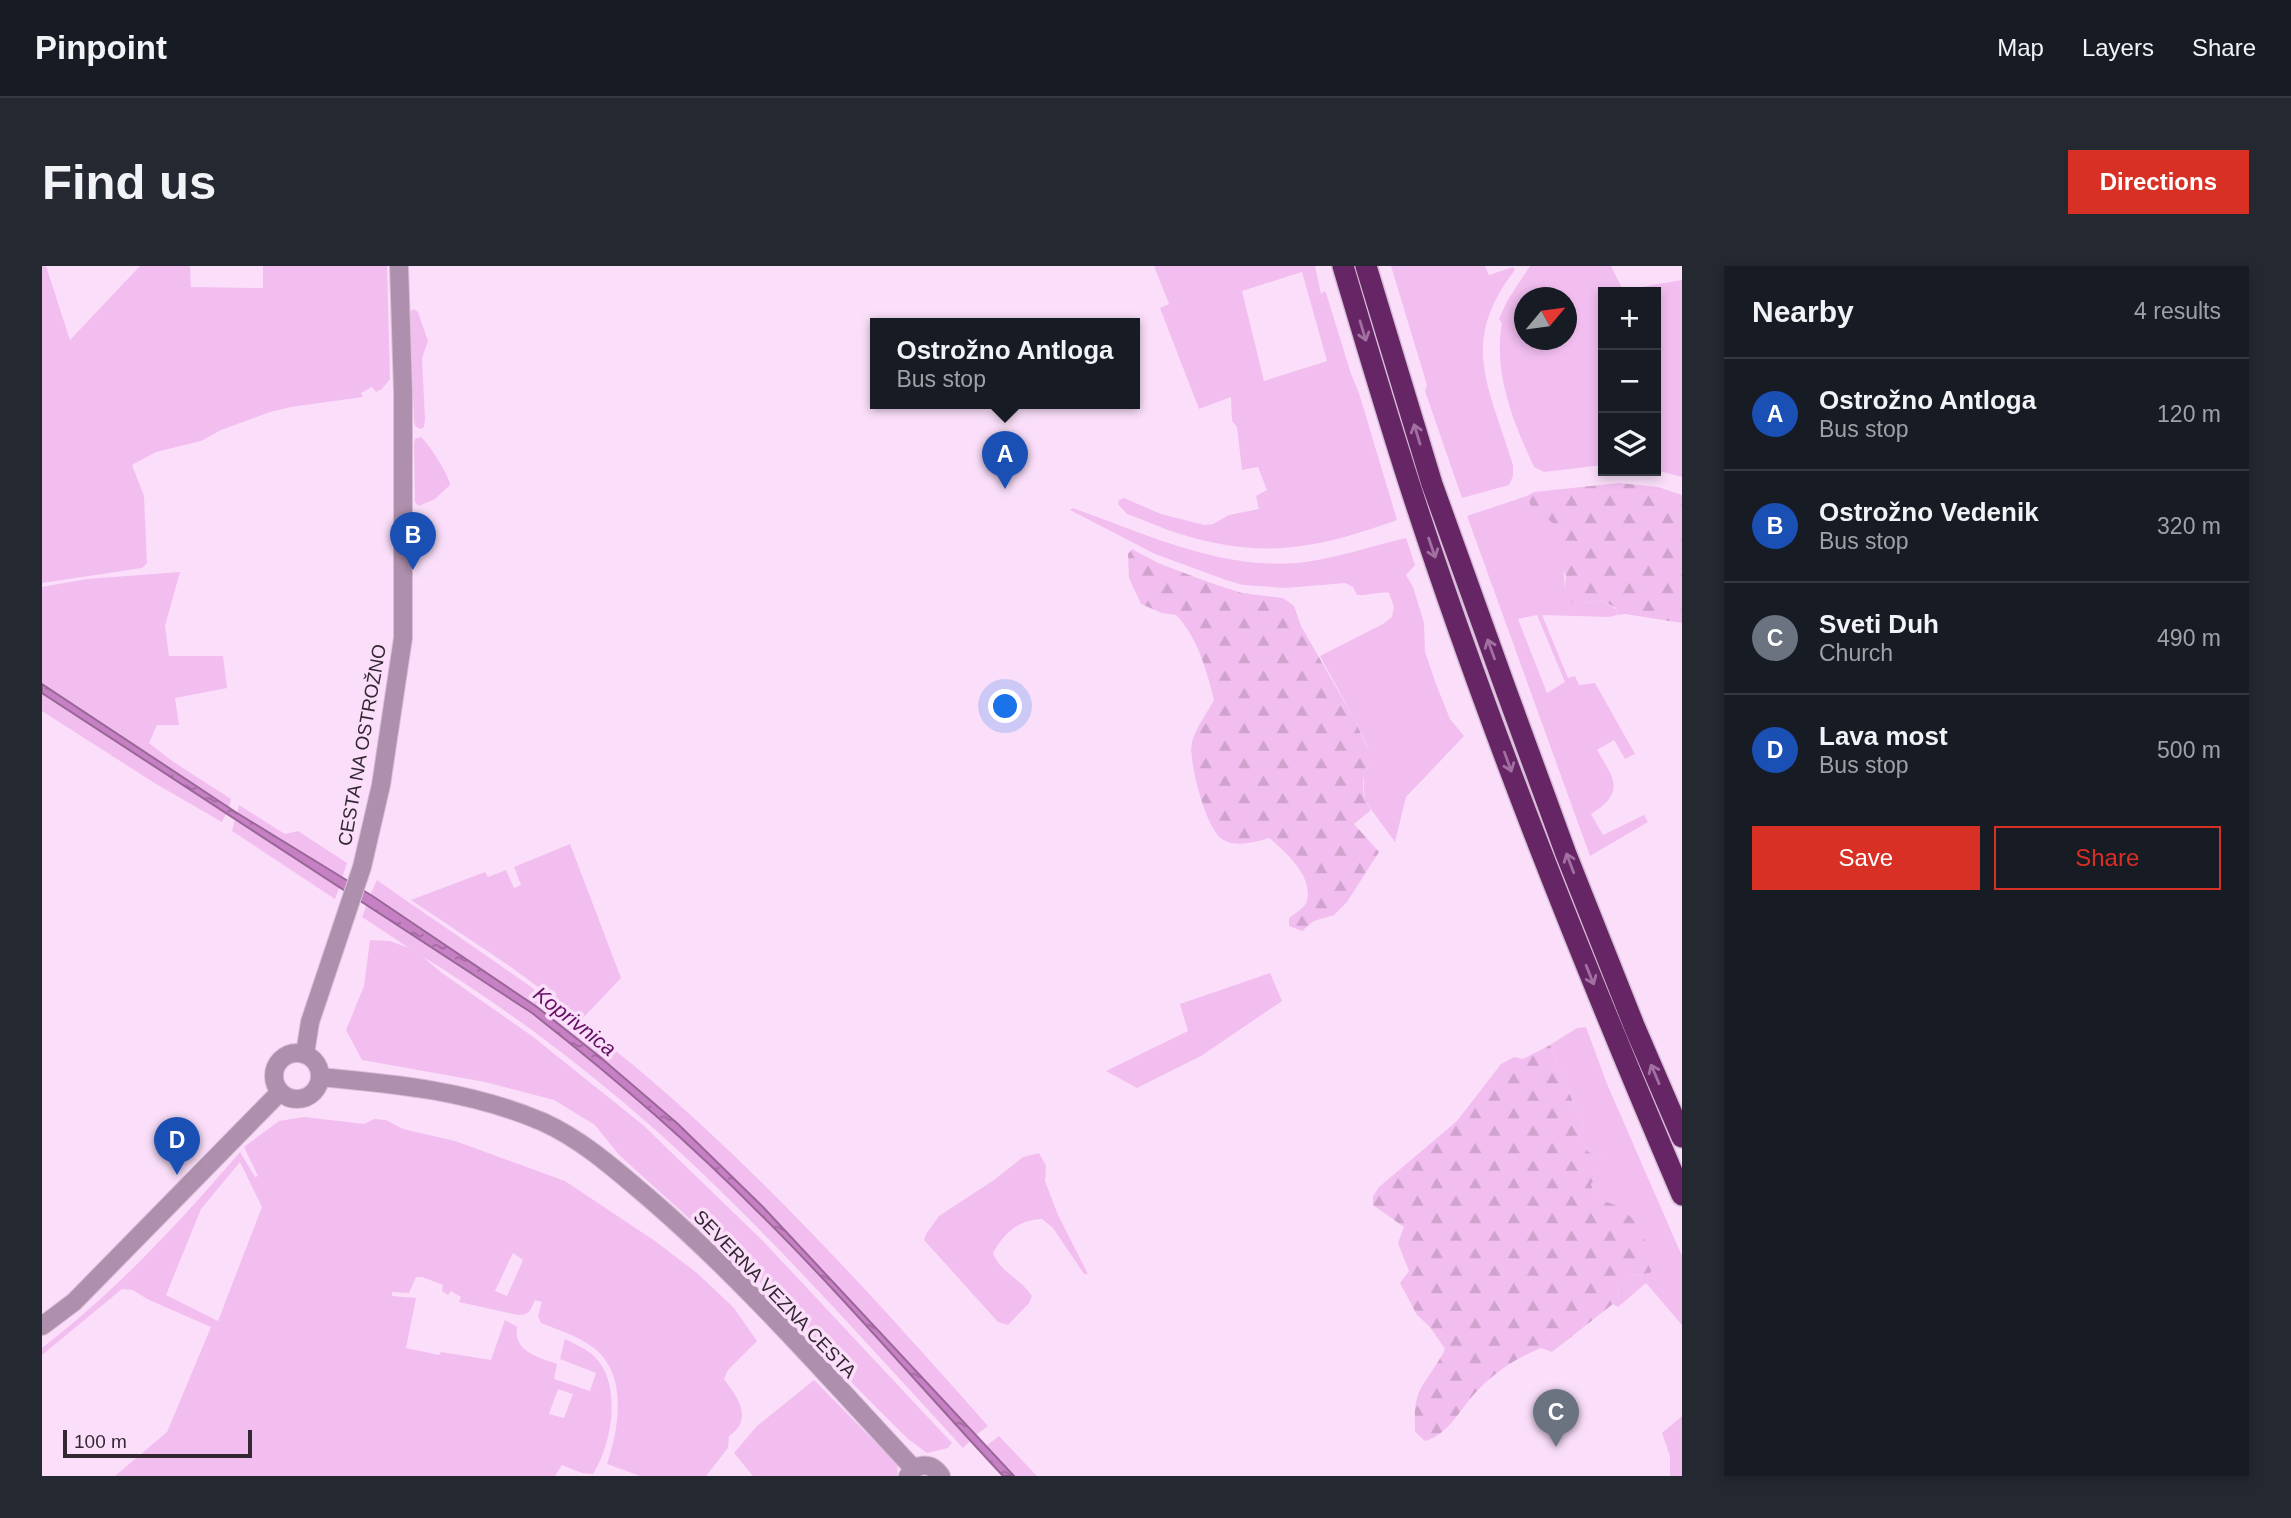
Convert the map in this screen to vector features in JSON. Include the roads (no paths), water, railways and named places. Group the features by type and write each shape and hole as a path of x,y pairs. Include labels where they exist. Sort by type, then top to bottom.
{"highway":[{"path":"1343,266 1411,489 1484,697 1614,1035 1682,1195"},
{"path":"1366,266 1432,484 1511,703 1576,879 1682,1137"}],"street":[{"name":"CESTA NA OSTROŽNO","path":"304,1054 310,1021 362,867 381,785 402,638 403,392 399,266"},
{"path":"290,1054 304,1054 316,1063 320,1077 315,1090 302,1098 287,1096 281,1092 274,1077 278,1063 290,1054"},
{"name":"SEVERNA VEZNA CESTA","path":"320,1077 405,1084 471,1097 544,1123 603,1158 699,1241 911,1472"},
{"path":"42,1326 74,1302 281,1092"},
{"path":"911,1472 925,1465 941,1476"}],"water":[{"path":"42,684 237,813 374,897 537,1007 600,1057 678,1124 763,1207 1014,1476 1003,1476 821,1276 731,1185 591,1060 532,1013 42,693"}],"place":[{"name":"Ostrožno Antloga","path":"1005,489"},
{"name":"Ostrožno Vedenik","path":"413,570"},
{"name":"Lava most","path":"177,1175"},
{"name":"Sveti Duh","path":"1556,1447"}],"water label":[{"name":"Koprivnica","path":"575,1021"}]}
